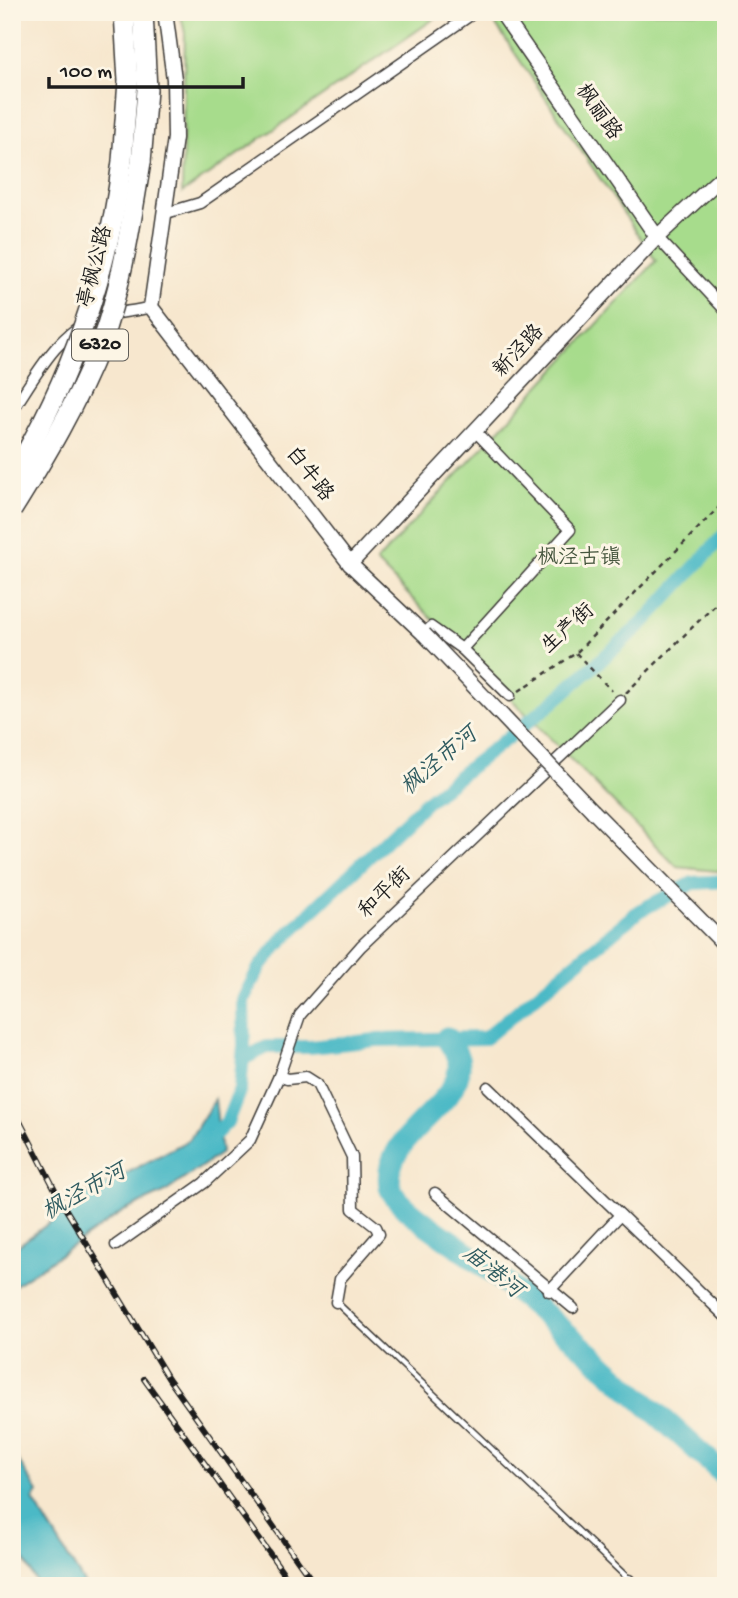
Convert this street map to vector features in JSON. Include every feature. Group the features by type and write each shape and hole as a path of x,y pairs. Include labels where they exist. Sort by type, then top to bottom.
{"highway":[{"name":"亭枫公路","path":"12,510 72,408 100,343 131,224 124,12"},
{"name":"亭枫公路","path":"12,477 57,396 82,332 113,214 131,161 147,90 143,12"}],"street":[{"path":"12,411 50,357 77,326 100,317 151,307 175,138 174,79 165,12"},
{"path":"163,214 200,203 475,12"},
{"name":"枫丽路","path":"501,12 657,237"},
{"name":"新泾路","path":"350,564 657,237 726,173"},
{"path":"657,237 726,312"},
{"name":"白牛路","path":"151,307 350,564 424,635 651,872 726,946"},
{"path":"462,649 570,530 475,431"},
{"path":"424,635 431,627 462,649 510,696"},
{"name":"和平街","path":"116,1245 204,1183 250,1140 284,1064 300,1015 361,946 620,700"},
{"path":"279,1076 287,1079 306,1077 317,1084 352,1157 353,1209 376,1227 379,1234 340,1279 336,1302"},
{"path":"488,1087 726,1317"},
{"path":"435,1193 549,1291 573,1308"},
{"path":"549,1291 620,1214"}],"lane":[{"path":"336,1302 630,1584"}],"path":[{"name":"生产街","path":"510,696 576,653 726,500"},
{"path":"576,653 620,700 726,594"}],"green space":[{"path":"180,12 444,12 182,193 185,33"},
{"name":"枫泾古镇","path":"487,12 726,12 726,872 677,867 376,562 656,261"}],"water":[{"path":"215,1099 221,1153 164,1193 124,1211 12,1287 12,1250 93,1191 189,1140"},
{"path":"12,1451 38,1492 33,1500 86,1586 38,1586 12,1536"}],"waterway":[{"name":"枫泾市河","path":"207,1143 227,1122 240,1089 244,1046 243,1000 259,968 282,940 427,801 552,703 643,623 726,533"},
{"name":"枫泾市河","path":"243,1059 267,1047 310,1047 376,1040 485,1038 639,911 693,883 726,881"},
{"name":"庙港河","path":"447,1038 458,1059 455,1082 447,1096 397,1152 390,1168 393,1194 420,1220 495,1274 563,1330 726,1476"}],"railway":[{"path":"12,1106 62,1203 168,1378 316,1586"},
{"path":"144,1379 293,1586"}]}
